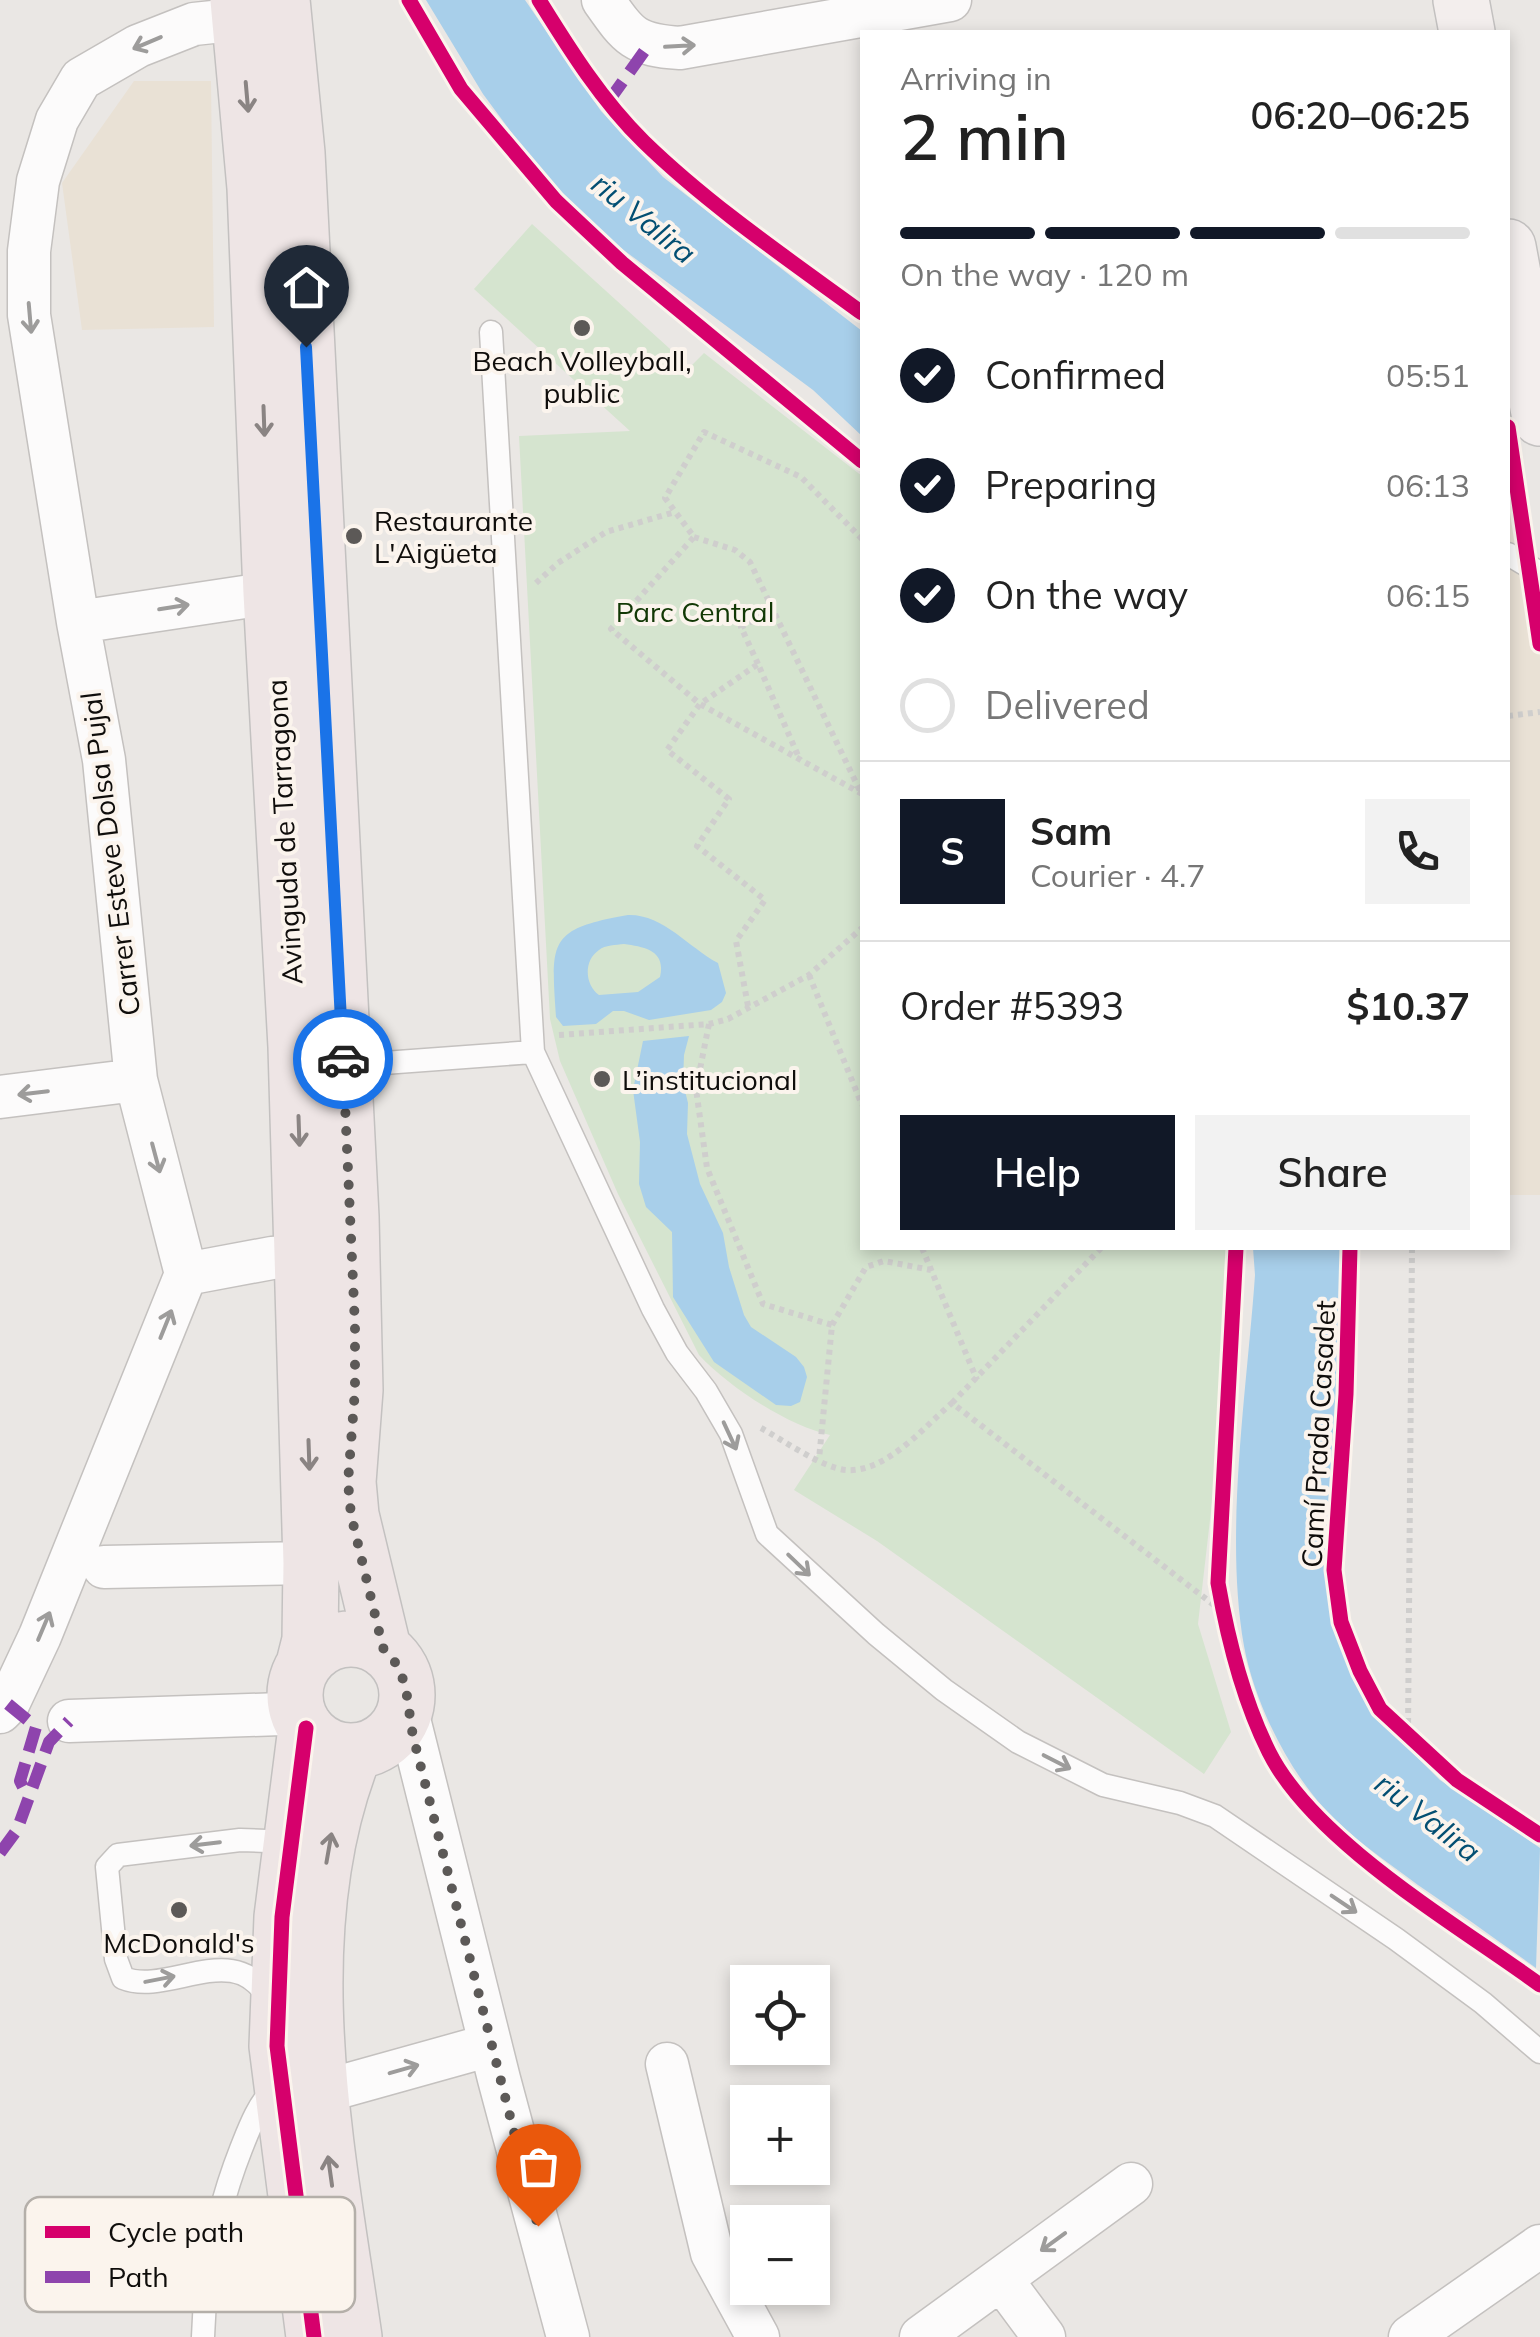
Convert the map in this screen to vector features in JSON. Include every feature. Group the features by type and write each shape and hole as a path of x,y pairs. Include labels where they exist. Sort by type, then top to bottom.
{"highway":[{"name":"Avinguda de Tarragona","path":"254,6 255,188 303,1256 311,1563 310,1640 304,1664"},
{"name":"Avinguda de Tarragona","path":"254,6 296,152 355,1326 348,1482 351,1515 383,1648"},
{"path":"303,1722 328,1746 355,1751 372,1747 400,1724 408,1696 402,1670 383,1648 367,1640 350,1638 317,1650 304,1664 297,1680 295,1699 303,1722 282,1917 277,2015 299,2088 323,2197"},
{"path":"306,2197 299,2088 315,1936 340,1786 355,1751"},
{"path":"312,2312 314,2337"},
{"path":"348,2312 354,2337"}],"main road":[{"path":"1462,0 1468,30"},
{"path":"1510,270 1517,340 1540,418"}],"street":[{"path":"603,0 623,28 648,46 680,48 950,0"},
{"name":"Carrer Esteve Dolsa Pujal","path":"186,1274 136,1080 104,760 29,315 29,250 38,181 57,120 81,80 138,46 254,6"},
{"path":"78,622 272,593"},
{"path":"0,1096 136,1080"},
{"path":"0,1712 8,1704 40,1636 186,1274 303,1256"},
{"path":"104,1567 311,1563"},
{"path":"406,1707 568,2337"},
{"path":"69,1721 281,1714 303,1722"},
{"path":"299,2088 490,2045"},
{"path":"668,2064 712,2253 758,2337"},
{"path":"921,2337 1132,2184"},
{"path":"1410,2337 1540,2246"},
{"path":"1001,2279 1044,2337"}],"lane":[{"path":"491,332 533,1044 653,1308 677,1353 706,1391 731,1434 766,1534 944,1690 1018,1742 1102,1785 1180,1803 1215,1816 1396,1939 1483,2003 1540,2052"},
{"path":"1510,555 1537,568"},
{"path":"343,1066 533,1044"},
{"path":"277,2015 264,1988 249,1976 200,1971 137,1984 123,1978 116,1959 107,1867 118,1855 240,1840 292,1842"},
{"path":"222,2197 267,2095 299,2088"},
{"path":"203,2337 204,2312"}],"path":[{"path":"860,537 800,477 704,432 665,498 694,537 735,550 750,562 860,790"},
{"path":"507,610 558,563 606,532 675,512"},
{"path":"694,537 611,629 700,704 860,793"},
{"path":"773,610 741,628 800,760"},
{"path":"748,1006 736,941 765,900 697,846 730,800 667,750 700,704 758,664"},
{"path":"1510,716 1540,712"},
{"path":"533,1044 728,1019 809,975 860,930"},
{"path":"809,975 860,1100"},
{"path":"709,1024 696,1089 707,1168 763,1304 832,1325"},
{"path":"923,1250 977,1380"},
{"path":"706,1391 754,1424 819,1459 843,1470 864,1469 884,1460 977,1380 1100,1250"},
{"path":"1412,1250 1414,1739"},
{"path":"819,1459 832,1325 866,1267 884,1261 931,1270"},
{"path":"952,1403 1223,1612"},
{"path":"1218,1583 1226,1631"},
{"path":"1394,1721 1414,1739"}],"shaded area":[{"path":"134,81 211,81 214,327 82,330 62,183"},
{"path":"1510,409 1540,580 1540,1195 1510,1195"}],"green space":[{"name":"Parc Central","path":"532,224 690,367 704,353 860,474 860,1250 1227,1250 1226,1381 1198,1624 1231,1732 1204,1774 877,1541 794,1490 830,1435 760,1404 699,1355 618,1194 560,1061 550,1019 519,436 630,431 474,289"}],"water":[{"name":"riu Valira","path":"426,0 525,0 601,111 663,177 860,329 860,434 813,390 568,209 483,94"},
{"path":"641,916 675,933 718,963 726,993 722,1002 711,1010 649,1020 613,1011 596,1024 563,1026 556,1017 555,955 569,933 602,920","holes":["624,944 647,949 657,956 660,977 638,992 599,995 591,985 590,960 601,948"]},
{"path":"689,1036 683,1083 688,1103 687,1134 700,1184 723,1233 744,1315 751,1327 796,1357 804,1367 807,1377 800,1402 791,1406 776,1405 714,1362 673,1297 672,1232 646,1207 639,1184 640,1142 633,1090 643,1041"},
{"name":"riu Valira","path":"1253,1250 1346,1250 1328,1551 1334,1620 1355,1676 1383,1723 1440,1780 1540,1848 1536,1968 1381,1858 1334,1819 1297,1774 1264,1711 1244,1646 1236,1557 1239,1461 1255,1275"}],"marked path":[{"path":"608,102 648,46"},
{"path":"8,1704 36,1727 20,1781 27,1795"},
{"path":"0,1853 17,1830 49,1742 69,1721"}],"cycle path":[{"path":"409,0 461,89 556,201 622,263 860,459"},
{"path":"539,0 600,92 644,142 722,210 860,312"},
{"path":"1510,441 1540,644"},
{"path":"1236,1250 1218,1583 1251,1712 1290,1785 1319,1818 1391,1880 1540,1985"},
{"name":"Camí Prada Casadet","path":"1350,1250 1346,1394 1334,1570 1341,1622 1380,1709 1457,1780 1540,1835"},
{"path":"296,2197 277,2046 282,1917 306,1728"},
{"path":"311,2312 314,2337"}],"way so far":[{"path":"343,1059 355,1326 355,1390 348,1449 351,1515 383,1648 395,1659 406,1682 406,1707 414,1740 538,2226"}],"place":[{"name":"Beach Volleyball, public","path":"582,328"},
{"name":"Restaurante L'Aigüeta","path":"354,536"},
{"name":"L’institucional","path":"602,1079"},
{"name":"McDonald's","path":"179,1910"}],"route":[{"path":"306,347 343,1059"}]}
